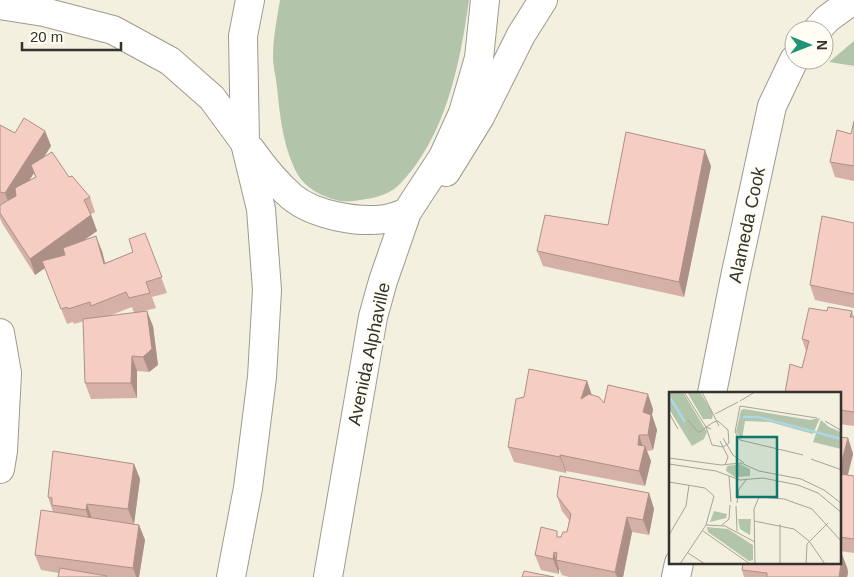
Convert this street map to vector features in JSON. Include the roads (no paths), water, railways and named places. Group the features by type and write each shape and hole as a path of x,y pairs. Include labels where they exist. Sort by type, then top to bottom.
{"main road":[{"path":"231,577 248,488 262,377 267,290 261,209 245,143 243,36 250,0"},
{"name":"Avenida Alphaville","path":"328,577 373,317 383,281 407,212 443,157 464,114 479,58 486,0"},
{"path":"0,6 44,12 113,30 170,61 212,98 270,176 292,197 312,210 362,219 385,219 407,212 444,176 480,117 521,35 543,0"},
{"path":"826,20 853,0"},
{"name":"Alameda Cook","path":"712,392 772,106 789,70"},
{"path":"0,333 7,373 3,451 0,469"},
{"path":"676,577 679,564"}]}
